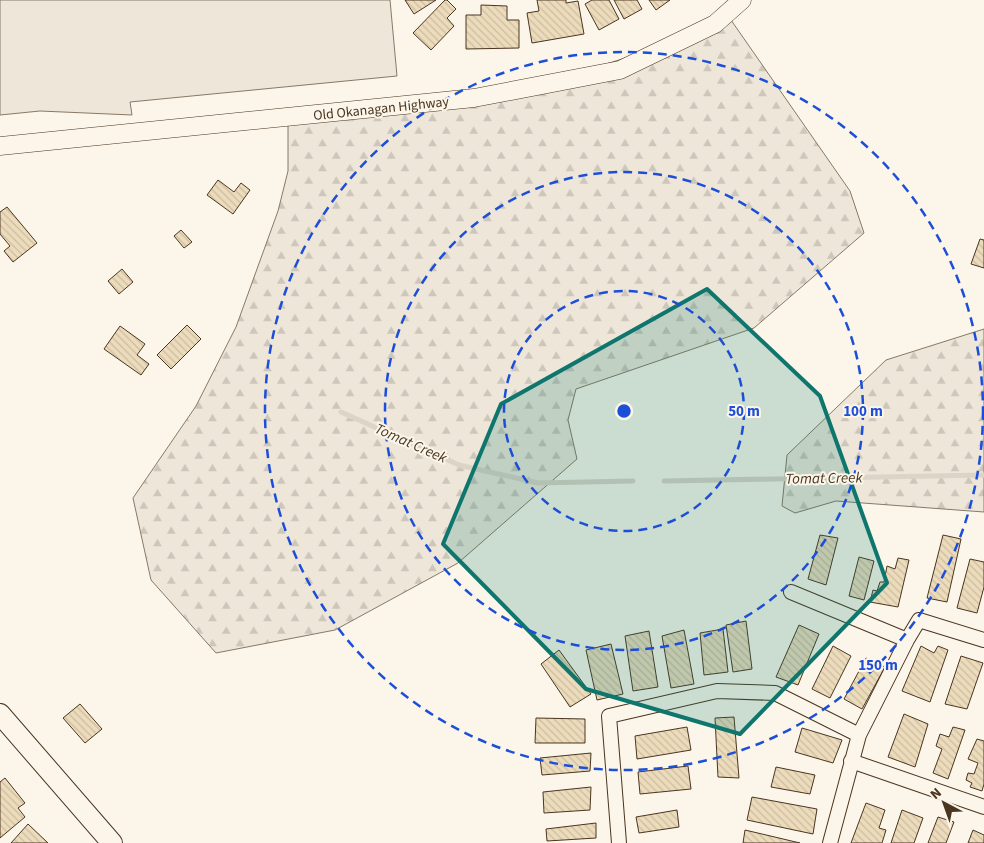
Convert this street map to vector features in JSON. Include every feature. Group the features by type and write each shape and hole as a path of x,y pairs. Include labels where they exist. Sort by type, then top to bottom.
{"main road":[{"path":"0,714 112,843"}],"street":[{"name":"Old Okanagan Highway","path":"0,146 474,98 620,70 715,24 742,0"},
{"path":"791,592 907,640"},
{"path":"830,843 851,761 860,734 919,620 984,640"},
{"path":"619,843 609,716 716,691 775,693 860,734"},
{"path":"851,761 984,807"}],"highlighted area":[{"path":"707,289 820,396 887,583 740,734 586,689 443,544 501,404"}],"green space":[{"path":"0,0 390,0 397,76 130,102 132,115 40,111 0,115"},
{"path":"724,10 850,191 864,233 754,328 576,389 568,420 577,459 458,563 335,630 216,653 151,580 133,498 196,406 236,327 278,211 288,171 288,117 555,80 673,43"},
{"path":"984,329 984,512 836,501 795,513 782,506 787,455 886,360"}],"building":[{"path":"405,0 436,0 414,14"},
{"path":"445,0 456,9 447,18 454,26 431,50 413,33"},
{"path":"537,0 566,0 566,3 578,1 584,34 532,43 527,13 539,11"},
{"path":"592,0 609,0 619,19 599,30 585,4"},
{"path":"614,0 637,0 642,9 624,19"},
{"path":"649,0 670,0 656,10"},
{"path":"481,5 507,6 507,20 519,20 519,48 466,49 466,15 481,15"},
{"path":"218,180 234,192 241,183 250,190 233,214 207,195"},
{"path":"7,207 37,243 13,262 4,251 10,246 0,234 0,212"},
{"path":"181,230 192,242 184,248 174,236"},
{"path":"980,239 984,240 984,268 971,264"},
{"path":"122,269 133,282 119,294 108,281"},
{"path":"187,325 201,339 171,369 157,355"},
{"path":"120,326 145,344 137,355 149,364 141,375 104,349"},
{"path":"820,535 838,538 826,585 808,579"},
{"path":"943,535 961,539 947,602 927,598"},
{"path":"859,557 874,561 864,600 849,596"},
{"path":"898,558 909,560 898,607 870,602 873,590 877,591 880,582 884,582 887,566 895,569"},
{"path":"970,559 984,562 984,587 977,613 957,608"},
{"path":"746,621 752,669 733,672 726,625"},
{"path":"799,625 819,634 798,685 776,677"},
{"path":"723,629 728,672 704,675 700,633"},
{"path":"684,630 694,684 671,688 662,636"},
{"path":"649,631 658,687 633,691 625,636"},
{"path":"611,644 623,694 597,700 586,650"},
{"path":"833,646 851,656 830,698 812,689"},
{"path":"921,646 934,653 938,646 948,650 930,702 902,691"},
{"path":"559,650 591,694 570,707 541,664"},
{"path":"961,656 983,663 967,709 945,704"},
{"path":"866,658 885,667 862,709 844,699"},
{"path":"80,704 102,729 85,743 63,718"},
{"path":"904,714 928,724 915,767 888,757"},
{"path":"734,717 739,778 718,777 715,718"},
{"path":"536,718 585,719 585,743 535,743"},
{"path":"687,727 691,750 637,759 635,736"},
{"path":"953,727 965,730 948,779 933,773 942,749 936,746 940,734 949,737"},
{"path":"802,728 842,740 833,763 795,752"},
{"path":"977,739 984,741 984,784 982,791 970,787 972,783 966,780 968,773 974,774 978,763 968,759"},
{"path":"591,753 590,771 542,775 540,758"},
{"path":"688,766 691,789 640,794 638,772"},
{"path":"776,767 815,775 810,794 771,787"},
{"path":"5,778 25,803 18,808 25,817 0,838 0,782"},
{"path":"591,787 590,810 544,813 543,792"},
{"path":"752,797 817,809 813,834 747,820"},
{"path":"866,803 885,810 879,828 886,830 882,843 851,843"},
{"path":"677,810 679,827 639,833 636,817"},
{"path":"902,810 923,818 914,843 891,843"},
{"path":"938,817 954,822 946,843 928,843"},
{"path":"596,823 596,838 547,841 546,829"},
{"path":"28,824 48,843 11,843"},
{"path":"745,830 800,843 743,843"},
{"path":"973,830 984,835 984,843 968,843"}],"waterway":[{"name":"Tomat Creek","path":"341,412 459,465 538,483 633,481"},
{"name":"Tomat Creek","path":"664,481 984,475"}]}
